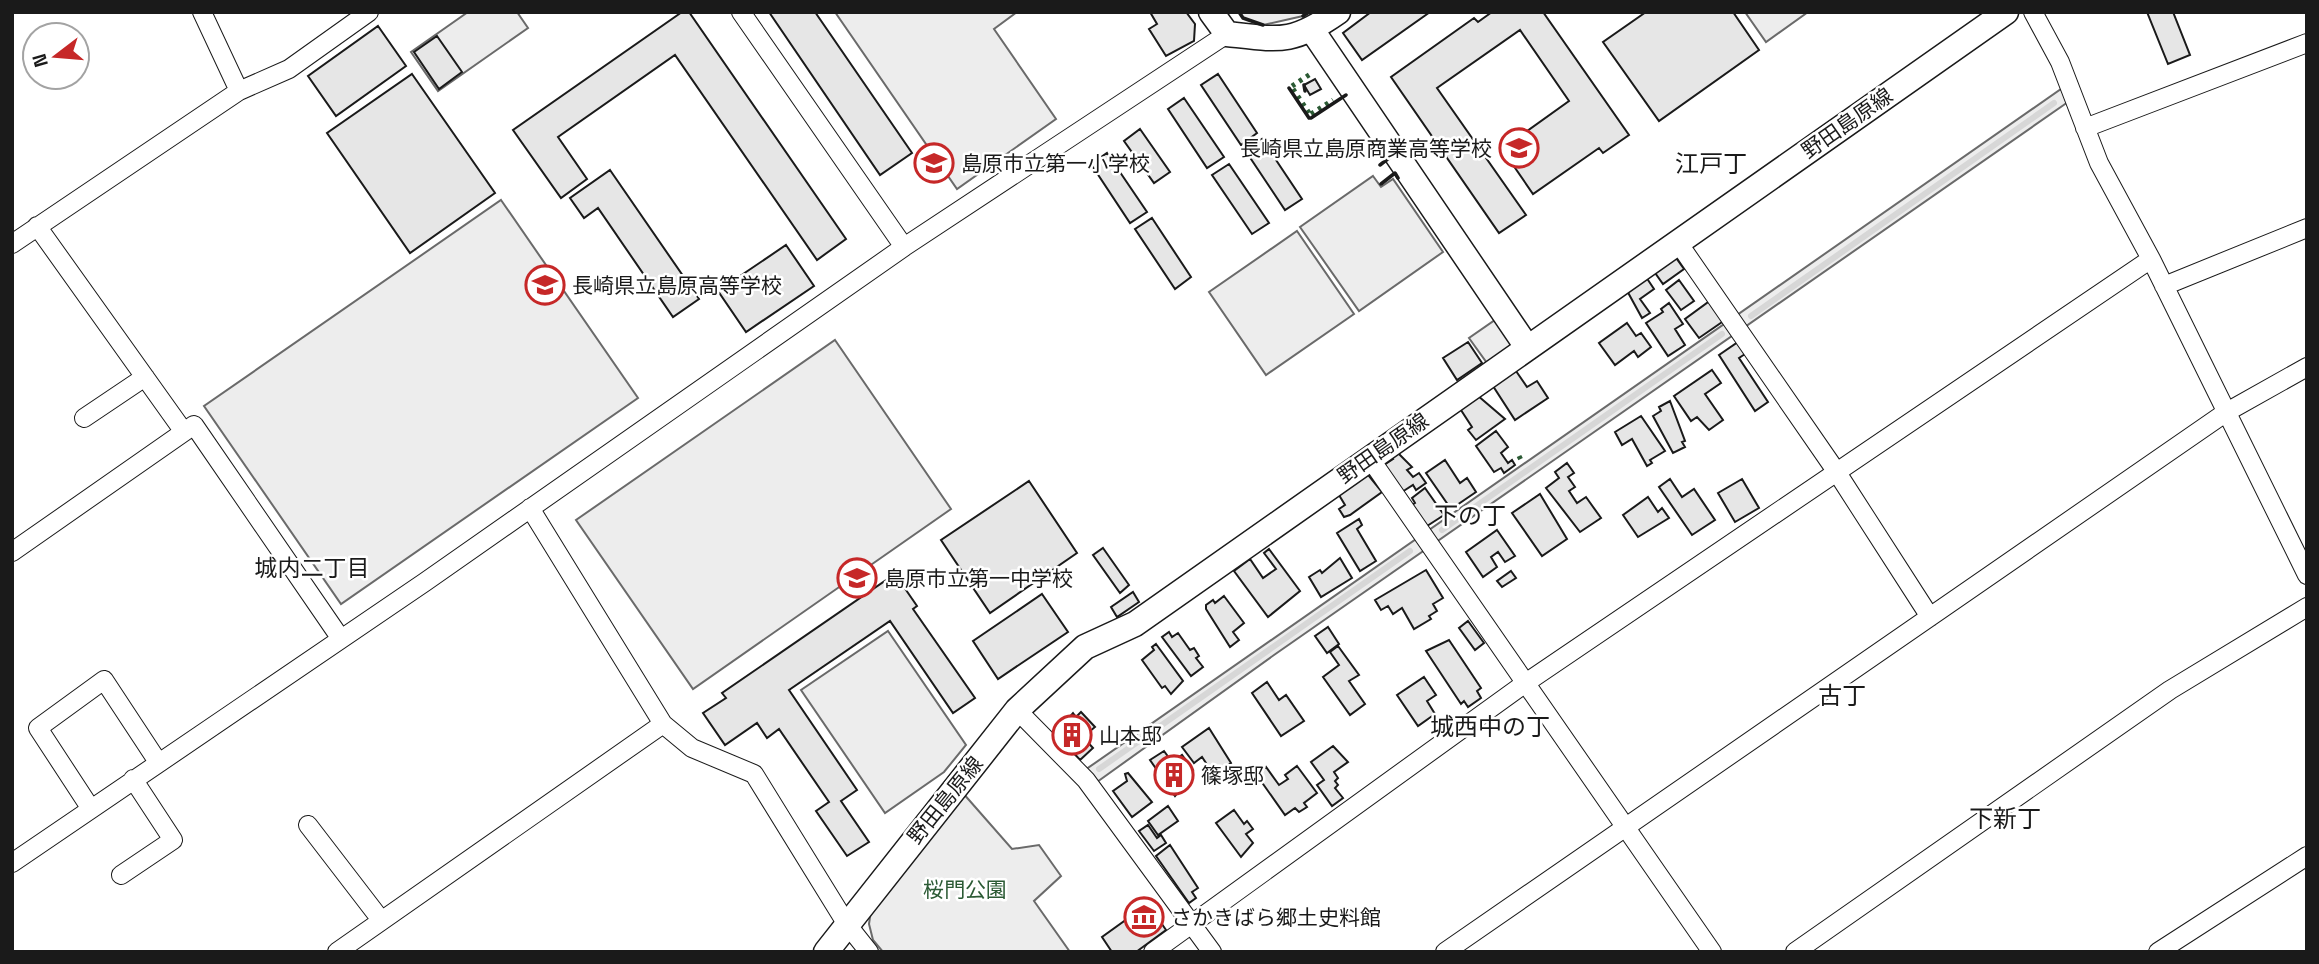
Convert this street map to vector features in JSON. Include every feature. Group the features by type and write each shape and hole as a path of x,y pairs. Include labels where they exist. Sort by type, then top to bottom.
{"main road":[{"path":"1211,12 1227,34 1293,38 1312,30 1338,12"},
{"name":"野田島原線","path":"826,952 846,923 1017,710 1085,648 1135,624 1369,457 2006,12"},
{"path":"1312,30 1527,347"}],"street":[{"path":"202,12 239,91"},
{"path":"12,244 239,91 289,69 369,12"},
{"path":"741,12 904,247"},
{"path":"2033,12 2060,62 2099,163 2151,259 2307,575"},
{"path":"12,863 341,639 904,247 1227,34"},
{"path":"2085,128 2307,43"},
{"path":"37,226 184,432"},
{"path":"2164,286 2307,228"},
{"path":"1678,241 1836,471 1930,617"},
{"path":"1153,952 1524,684 2151,259"},
{"path":"1445,952 2225,413 2307,368"},
{"path":"85,418 145,377"},
{"path":"12,552 194,425 341,639"},
{"path":"1369,457 1712,952"},
{"path":"530,508 663,724 692,748 754,774 846,923 869,952"},
{"path":"1795,952 2169,690 2307,607"},
{"path":"91,809 38,728 104,680 158,762"},
{"path":"1017,710 1086,780 1212,952"},
{"path":"337,952 663,724"},
{"path":"121,875 173,840 133,779"},
{"path":"307,824 382,920"},
{"path":"2158,952 2307,856"}],"shaded area":[{"path":"468,12 517,12 528,28 438,91 411,52"},
{"path":"835,12 1017,12 994,29 1056,119 957,189"},
{"path":"1239,12 1309,12 1303,16 1263,25 1243,18"},
{"path":"1745,12 1808,12 1766,42"},
{"path":"2061,89 2068,102 1274,655 1097,782 1085,770"},
{"path":"1373,176 1381,187 1393,179 1443,252 1359,311 1300,227"},
{"path":"501,200 638,398 341,604 204,406"},
{"path":"1297,231 1354,314 1266,375 1209,292"},
{"path":"1495,320 1513,345 1487,363 1469,338"},
{"path":"835,340 951,509 693,689 576,520"},
{"path":"888,631 966,745 944,772 885,813 801,690"},
{"name":"桜門公園","path":"962,792 1012,849 1039,845 1061,876 1034,901 1070,952 883,952 873,940 869,924 871,910"}],"building":[{"path":"682,12 689,12 846,239 817,260 675,55 558,137 587,179 561,198 513,130"},
{"path":"769,12 815,12 912,153 880,175"},
{"path":"1150,12 1186,12 1195,24 1194,41 1166,56 1149,29 1157,24"},
{"path":"1371,12 1430,12 1362,60 1343,33"},
{"path":"1492,12 1543,12 1629,135 1603,153 1599,148 1533,194 1502,149 1569,101 1520,30 1437,88 1526,215 1499,233 1391,77 1474,18 1478,22"},
{"path":"1646,12 1733,12 1759,50 1659,121 1603,42"},
{"path":"2147,12 2173,12 2190,55 2168,64"},
{"path":"378,26 406,66 336,116 308,76"},
{"path":"437,36 462,72 439,89 414,52"},
{"path":"412,74 495,193 410,253 327,133"},
{"path":"1218,74 1257,133 1241,145 1201,85"},
{"path":"1315,79 1321,89 1310,95 1304,85"},
{"path":"1184,98 1224,157 1207,168 1168,109"},
{"path":"1140,129 1170,172 1154,183 1124,141"},
{"path":"1262,139 1302,199 1285,210 1245,150"},
{"path":"1107,153 1147,212 1130,223 1091,164"},
{"path":"1229,164 1269,223 1252,234 1212,175"},
{"path":"610,170 699,299 673,317 598,208 584,218 570,198"},
{"path":"1152,218 1191,277 1175,289 1135,229"},
{"path":"786,245 814,286 746,332 718,291"},
{"path":"1674,255 1684,269 1663,284 1653,270"},
{"path":"1644,274 1654,289 1640,299 1650,313 1642,318 1625,287"},
{"path":"1679,280 1694,301 1681,310 1666,290"},
{"path":"1711,300 1725,320 1699,338 1685,319"},
{"path":"1669,303 1683,324 1675,329 1685,345 1668,356 1646,323 1663,312 1661,309"},
{"path":"1627,323 1636,336 1641,333 1651,347 1638,357 1634,351 1615,365 1599,343"},
{"path":"1468,342 1482,363 1457,380 1443,358"},
{"path":"1738,342 1745,354 1739,358 1768,402 1755,411 1719,355"},
{"path":"1712,370 1721,383 1705,394 1723,420 1709,430 1697,417 1691,421 1674,396"},
{"path":"1516,371 1527,387 1537,381 1548,398 1515,420 1493,386"},
{"path":"1477,395 1505,419 1476,440 1468,430 1472,427 1459,407"},
{"path":"1670,401 1685,441 1682,442 1685,447 1673,453 1653,416 1661,411 1659,407"},
{"path":"1641,416 1665,451 1650,460 1652,463 1647,466 1632,439 1622,445 1615,432"},
{"path":"1496,431 1508,447 1501,453 1508,463 1512,460 1515,465 1504,473 1501,468 1494,472 1476,446"},
{"path":"1395,450 1412,467 1407,470 1413,477 1419,473 1426,483 1416,490 1413,485 1402,492 1384,465 1393,459 1389,454"},
{"path":"1445,460 1460,483 1467,478 1476,492 1451,509 1426,473"},
{"path":"1567,463 1574,473 1568,477 1575,487 1569,491 1577,503 1586,497 1601,518 1580,532 1546,488 1559,478 1555,472"},
{"path":"1365,471 1382,492 1344,517 1339,509 1345,505 1336,490"},
{"path":"1670,479 1682,497 1694,489 1715,520 1692,535 1659,487"},
{"path":"1742,479 1759,508 1735,522 1718,493"},
{"path":"1029,481 1077,553 990,613 941,540"},
{"path":"1425,488 1444,515 1424,528 1409,507 1415,503 1412,498"},
{"path":"1540,494 1567,539 1542,556 1512,513"},
{"path":"1648,497 1658,512 1662,508 1669,518 1638,537 1623,515"},
{"path":"1359,519 1362,525 1357,529 1376,561 1360,571 1337,533"},
{"path":"1497,530 1515,556 1505,562 1498,552 1491,557 1497,567 1483,577 1466,552"},
{"path":"1103,548 1129,585 1120,593 1093,555"},
{"path":"1269,549 1300,591 1268,617 1234,571 1250,559 1263,578 1276,569 1264,553"},
{"path":"1340,558 1352,578 1321,597 1309,577 1320,570 1322,573"},
{"path":"1426,570 1443,598 1433,604 1437,611 1429,616 1431,619 1414,629 1402,608 1393,614 1388,606 1381,610 1375,600"},
{"path":"1511,571 1516,578 1502,587 1497,581"},
{"path":"895,574 917,606 913,609 975,698 953,713 890,621 789,690 857,790 841,801 869,842 847,856 816,811 829,802 779,729 767,738 757,723 725,745 703,713 726,698 722,693"},
{"path":"1133,592 1139,602 1117,617 1111,607"},
{"path":"1042,594 1068,632 998,679 973,641"},
{"path":"1224,596 1244,623 1233,632 1239,640 1230,647 1206,609 1206,605 1213,600 1215,603"},
{"path":"1468,621 1484,643 1475,650 1459,628"},
{"path":"1328,627 1339,644 1327,653 1315,636"},
{"path":"1169,632 1172,637 1178,633 1190,650 1194,648 1199,656 1196,658 1203,667 1191,676 1162,637"},
{"path":"1449,640 1481,688 1477,691 1481,698 1468,707 1464,701 1461,704 1426,651"},
{"path":"1156,644 1183,681 1171,694 1165,686 1162,688 1142,660 1154,650 1152,647"},
{"path":"1338,646 1359,675 1349,681 1365,704 1350,715 1323,677 1339,665 1330,652"},
{"path":"1424,677 1436,695 1427,701 1435,714 1418,726 1397,695"},
{"path":"1267,682 1279,700 1286,695 1304,721 1281,736 1252,693"},
{"name":"山本邸","path":"1081,712 1095,727 1083,737 1093,748 1080,760 1056,733 1073,713 1076,717"},
{"path":"1209,728 1231,763 1214,775 1202,757 1194,763 1182,747"},
{"path":"1333,746 1348,762 1334,772 1338,778 1335,788 1343,798 1332,806 1317,785 1324,780 1311,762"},
{"name":"篠塚邸","path":"1164,751 1172,762 1182,755 1193,770 1180,779 1184,785 1175,796 1150,760"},
{"path":"1297,766 1317,793 1304,803 1307,807 1299,812 1295,808 1285,815 1256,774 1266,767 1279,785 1288,779 1285,775"},
{"path":"1128,773 1152,802 1132,817 1113,791 1127,781 1125,774"},
{"path":"1168,806 1178,821 1158,835 1148,821"},
{"path":"1234,810 1244,824 1247,821 1253,829 1246,834 1253,843 1241,857 1216,823"},
{"path":"1148,825 1157,838 1161,835 1166,843 1154,851 1139,831"},
{"path":"1170,845 1198,888 1192,892 1196,898 1189,903 1156,856"},
{"name":"さかきばら郷土史料館","path":"1148,904 1166,930 1136,952 1112,952 1102,937"}],"waterway":[{"path":"1751,316 2054,103"},
{"path":"1442,530 1722,334"},
{"path":"1099,769 1410,551"}],"hedge":[{"path":"1292,86 1312,73"},
{"path":"1293,89 1309,113"},
{"path":"1311,114 1333,100"},
{"path":"1519,456 1521,460"}],"wall":[{"path":"1239,12 1243,18 1263,25"},
{"path":"1303,16 1309,12"},
{"path":"1304,85 1305,91"},
{"path":"1289,88 1309,118"},
{"path":"1311,118 1346,95"},
{"path":"1380,165 1389,158 1387,156"},
{"path":"1381,184 1395,173 1398,178"}],"place":[{"name":"長崎県立島原商業高等学校","path":"1519,148"},
{"name":"島原市立第一小学校","path":"934,163"},
{"name":"長崎県立島原高等学校","path":"545,285"},
{"name":"島原市立第一中学校","path":"857,578"},
{"name":"山本邸","path":"1072,735"},
{"name":"篠塚邸","path":"1174,775"},
{"name":"さかきばら郷土史料館","path":"1144,917"}],"district":[{"name":"江戸丁","path":"1711,163"},
{"name":"下の丁","path":"1470,515"},
{"name":"城内二丁目","path":"312,568"},
{"name":"古丁","path":"1842,695"},
{"name":"城西中の丁","path":"1490,726"},
{"name":"下新丁","path":"2005,818"}]}
